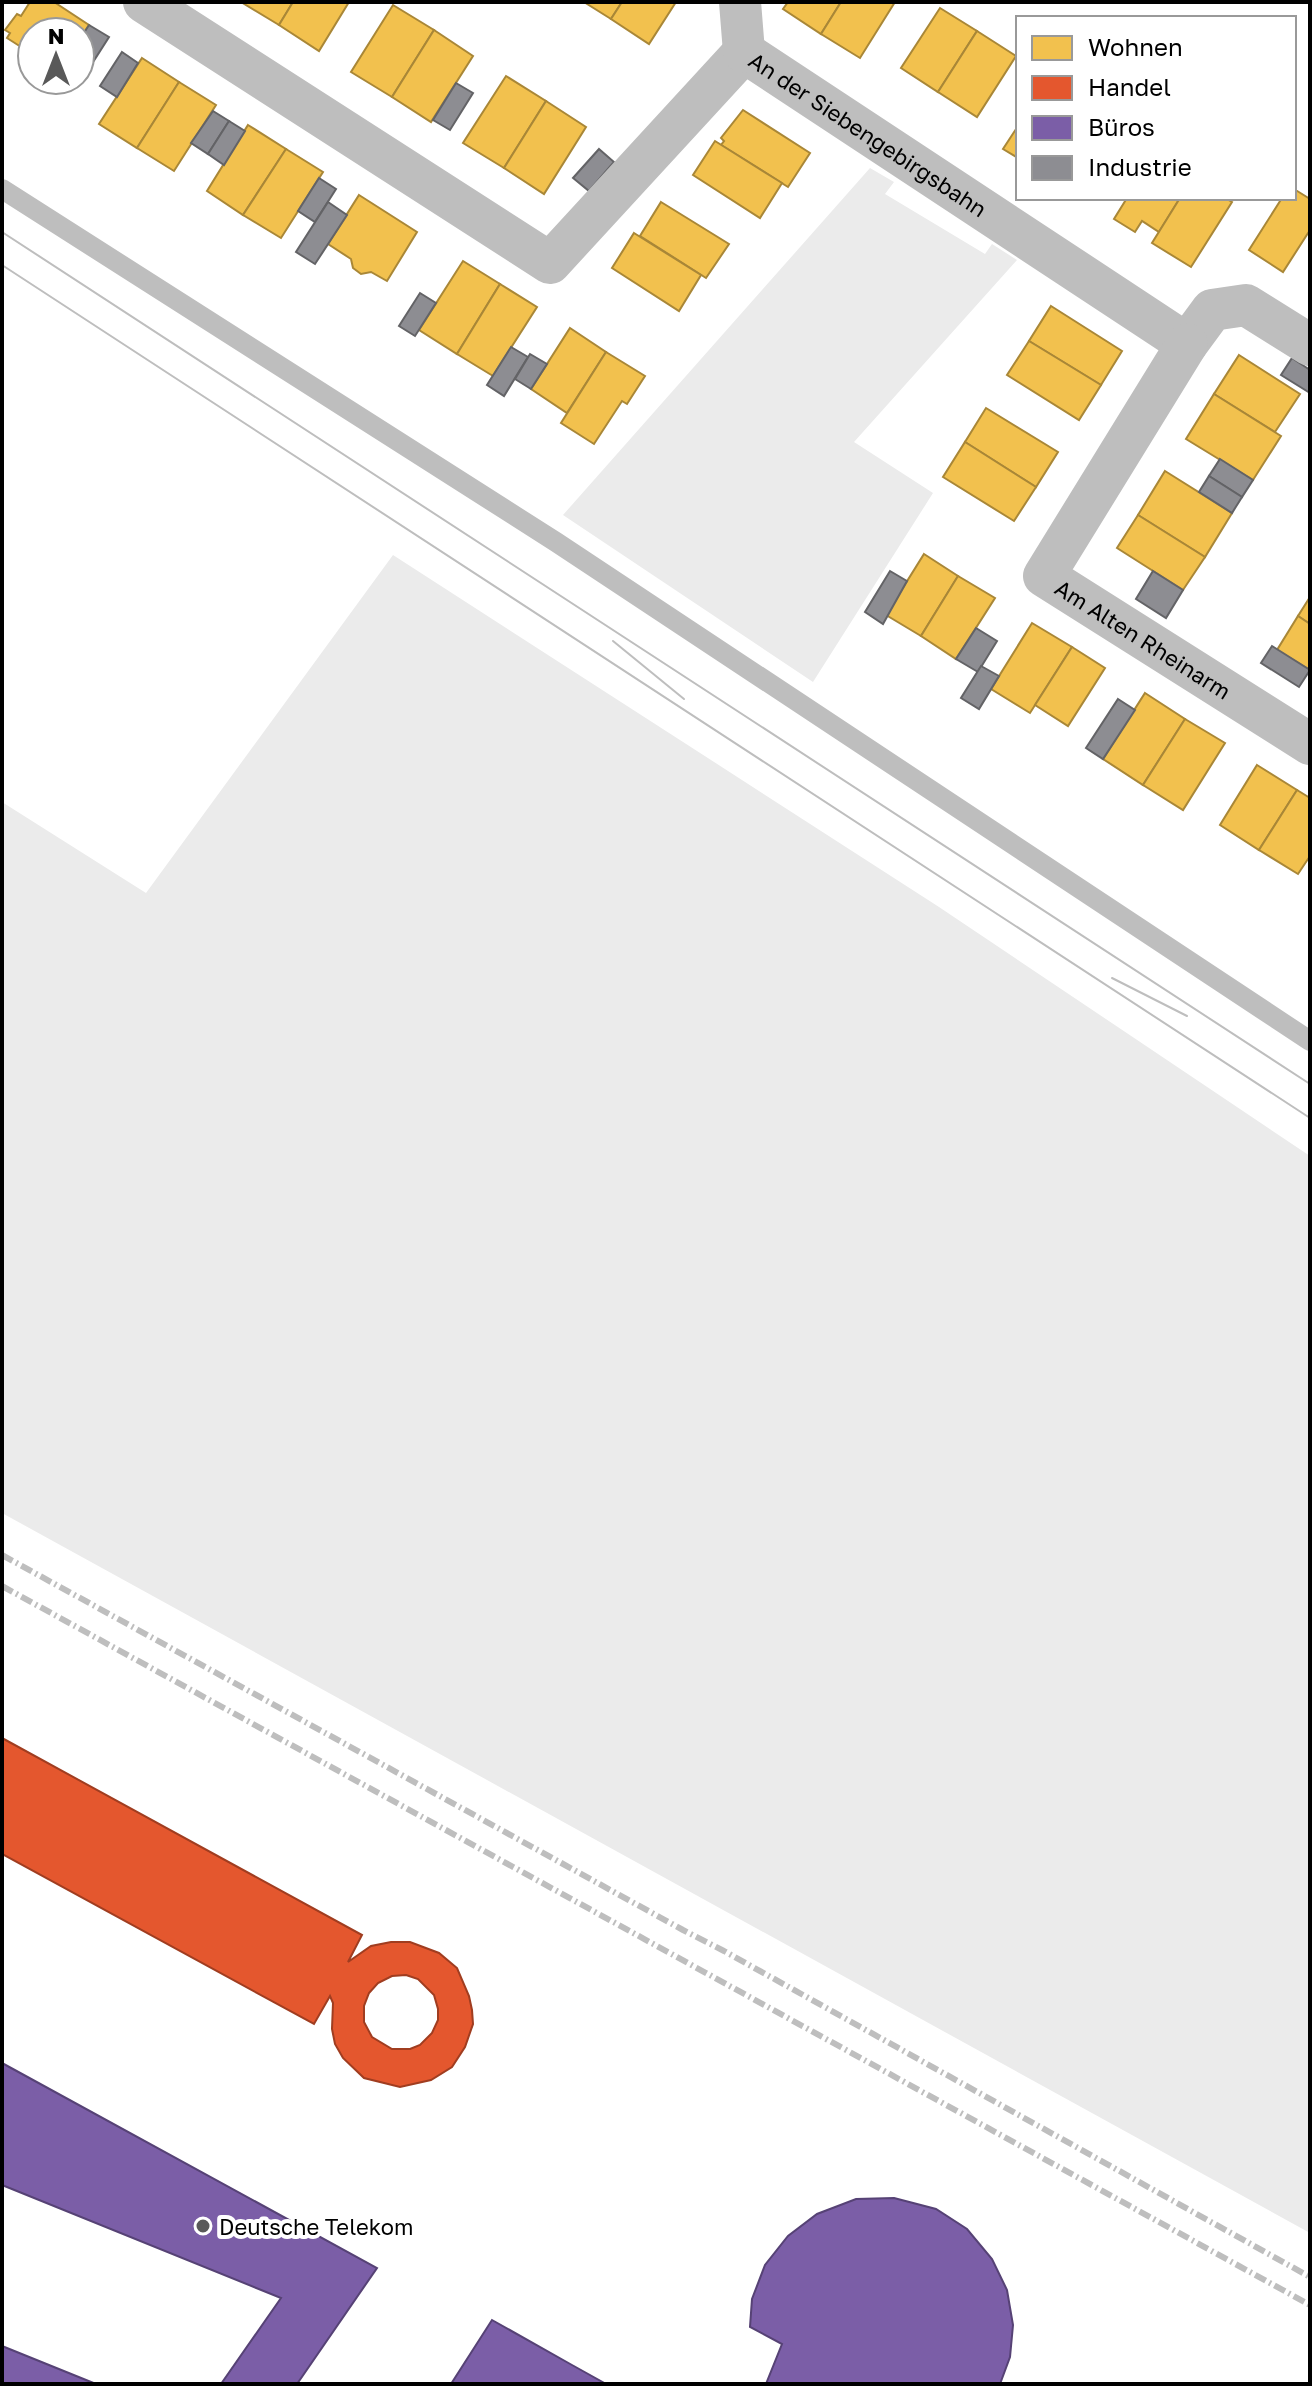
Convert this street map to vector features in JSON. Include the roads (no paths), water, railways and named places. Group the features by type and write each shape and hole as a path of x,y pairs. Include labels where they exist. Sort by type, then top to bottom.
{"street":[{"name":"An der Siebengebirgsbahn","path":"144,2 550,263 744,52 1187,344"},
{"path":"740,2 744,52"},
{"path":"1187,344 1212,310 1246,305 1310,345"},
{"name":"Am Alten Rheinarm","path":"1187,344 1044,576 1310,744"}],"lane":[{"path":"2,189 556,542 1310,1041"}],"tram line":[{"path":"2,232 1310,1084"},
{"path":"2,265 1310,1118"},
{"path":"613,641 684,699"},
{"path":"1112,978 1187,1016"}],"railway":[{"path":"2,1555 1310,2277"},
{"path":"2,1586 1310,2305"}],"place":[{"name":"Deutsche Telekom","path":"203,2226"}]}
